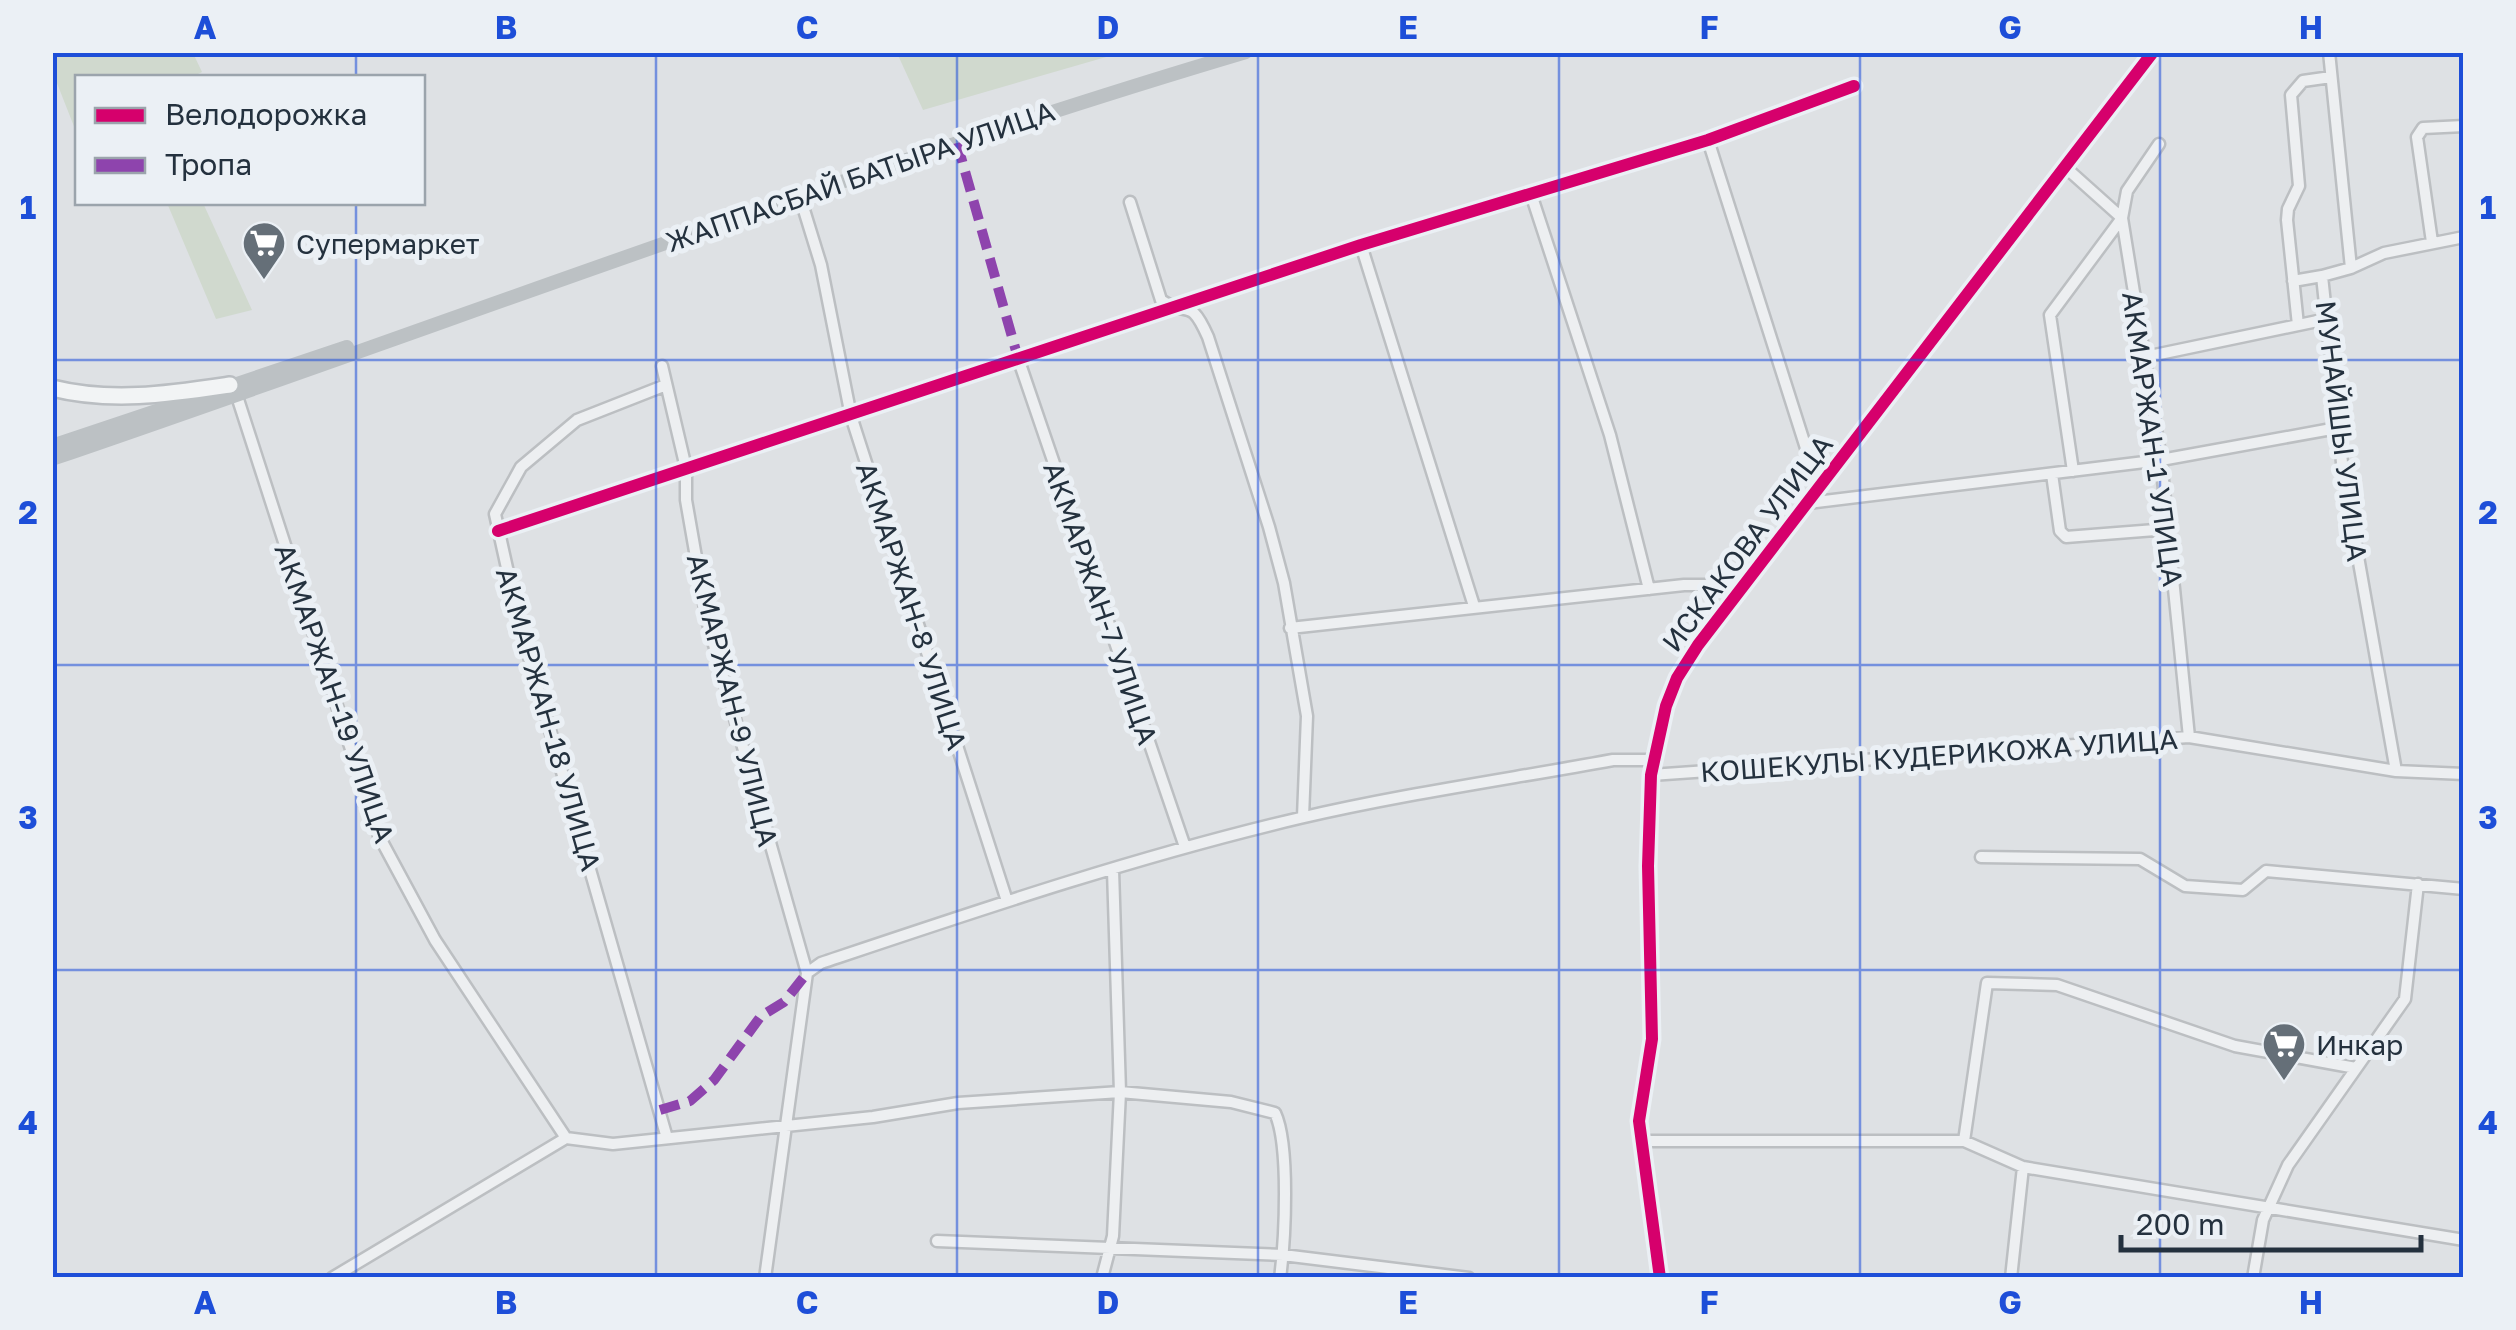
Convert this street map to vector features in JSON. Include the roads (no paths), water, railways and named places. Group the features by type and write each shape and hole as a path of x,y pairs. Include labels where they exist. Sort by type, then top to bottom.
{"main road":[{"name":"ЖАППАСБАЙ БАТЫРА УЛИЦА","path":"233,388 477,309 1094,97 1246,52"},
{"name":"ИСКАКОВА УЛИЦА","path":"1660,1278 1639,1121 1652,1039 1648,866 1652,768 1677,678 1698,645 2153,52"},
{"path":"52,388 86,396 127,398 233,388"},
{"path":"52,446 233,388"},
{"path":"52,459 233,388"}],"street":[{"name":"МУНАЙШЫ УЛИЦА","path":"2329,52 2352,268 2322,276 2337,428 2396,771"},
{"path":"2298,325 2287,220 2288,208 2300,186 2291,95 2303,81 2331,76"},
{"path":"498,531 1361,244 1708,140 1854,86"},
{"path":"2432,242 2417,137 2423,128 2464,126"},
{"path":"1708,140 1819,489"},
{"path":"2073,471 2050,315 2122,218 2127,191 2159,144"},
{"path":"2065,167 2122,218"},
{"path":"1530,194 1610,435 1649,588"},
{"name":"АКМАРЖАН-8 УЛИЦА","path":"800,196 830,306 851,416 1007,901"},
{"path":"1130,202 1161,300 1171,307 1189,308 1198,316 1208,337 1269,527 1284,583 1307,716 1302,817"},
{"name":"АКМАРЖАН-1 УЛИЦА","path":"2122,218 2161,460 2189,738"},
{"path":"2352,268 2384,253 2464,237"},
{"path":"1361,244 1474,606"},
{"path":"2294,281 2322,276"},
{"path":"2145,357 2327,319"},
{"name":"АКМАРЖАН-7 УЛИЦА","path":"1018,358 1185,848"},
{"name":"АКМАРЖАН-9 УЛИЦА","path":"662,366 686,468 686,500 706,620 806,973"},
{"name":"АКМАРЖАН-18 УЛИЦА","path":"666,384 577,420 520,467 495,514 519,622 667,1138"},
{"name":"АКМАРЖАН-19 УЛИЦА","path":"233,388 379,836 435,940 566,1138"},
{"path":"1808,502 2161,460 2337,428"},
{"path":"2052,474 2060,531 2066,536 2168,529"},
{"path":"1290,628 1649,588 1744,585"},
{"name":"КОШЕКУЛЫ КУДЕРИКОЖА УЛИЦА","path":"806,973 821,962 1007,901 1302,817 1613,760 1652,768 2189,738 2396,771 2464,774"},
{"path":"1981,857 2140,859 2185,886 2243,890 2266,871 2464,889"},
{"path":"1102,1278 1113,1236 1120,1092 1113,870"},
{"path":"2253,1278 2268,1210 2288,1166 2405,999 2418,884"},
{"path":"765,1278 806,973"},
{"path":"1964,1141 1987,983 2057,985 2235,1046 2356,1068"},
{"path":"332,1278 566,1138 613,1144 873,1117 958,1103 1120,1092 1230,1102 1275,1113 1280,1124 1283,1170 1280,1278"},
{"path":"1642,1141 1964,1141 2023,1168 2464,1240"},
{"path":"2010,1278 2023,1168"},
{"path":"938,1241 1283,1255 1468,1278"}],"place":[{"name":"Супермаркет","path":"264,281"},
{"name":"Инкар","path":"2284,1082"}]}
